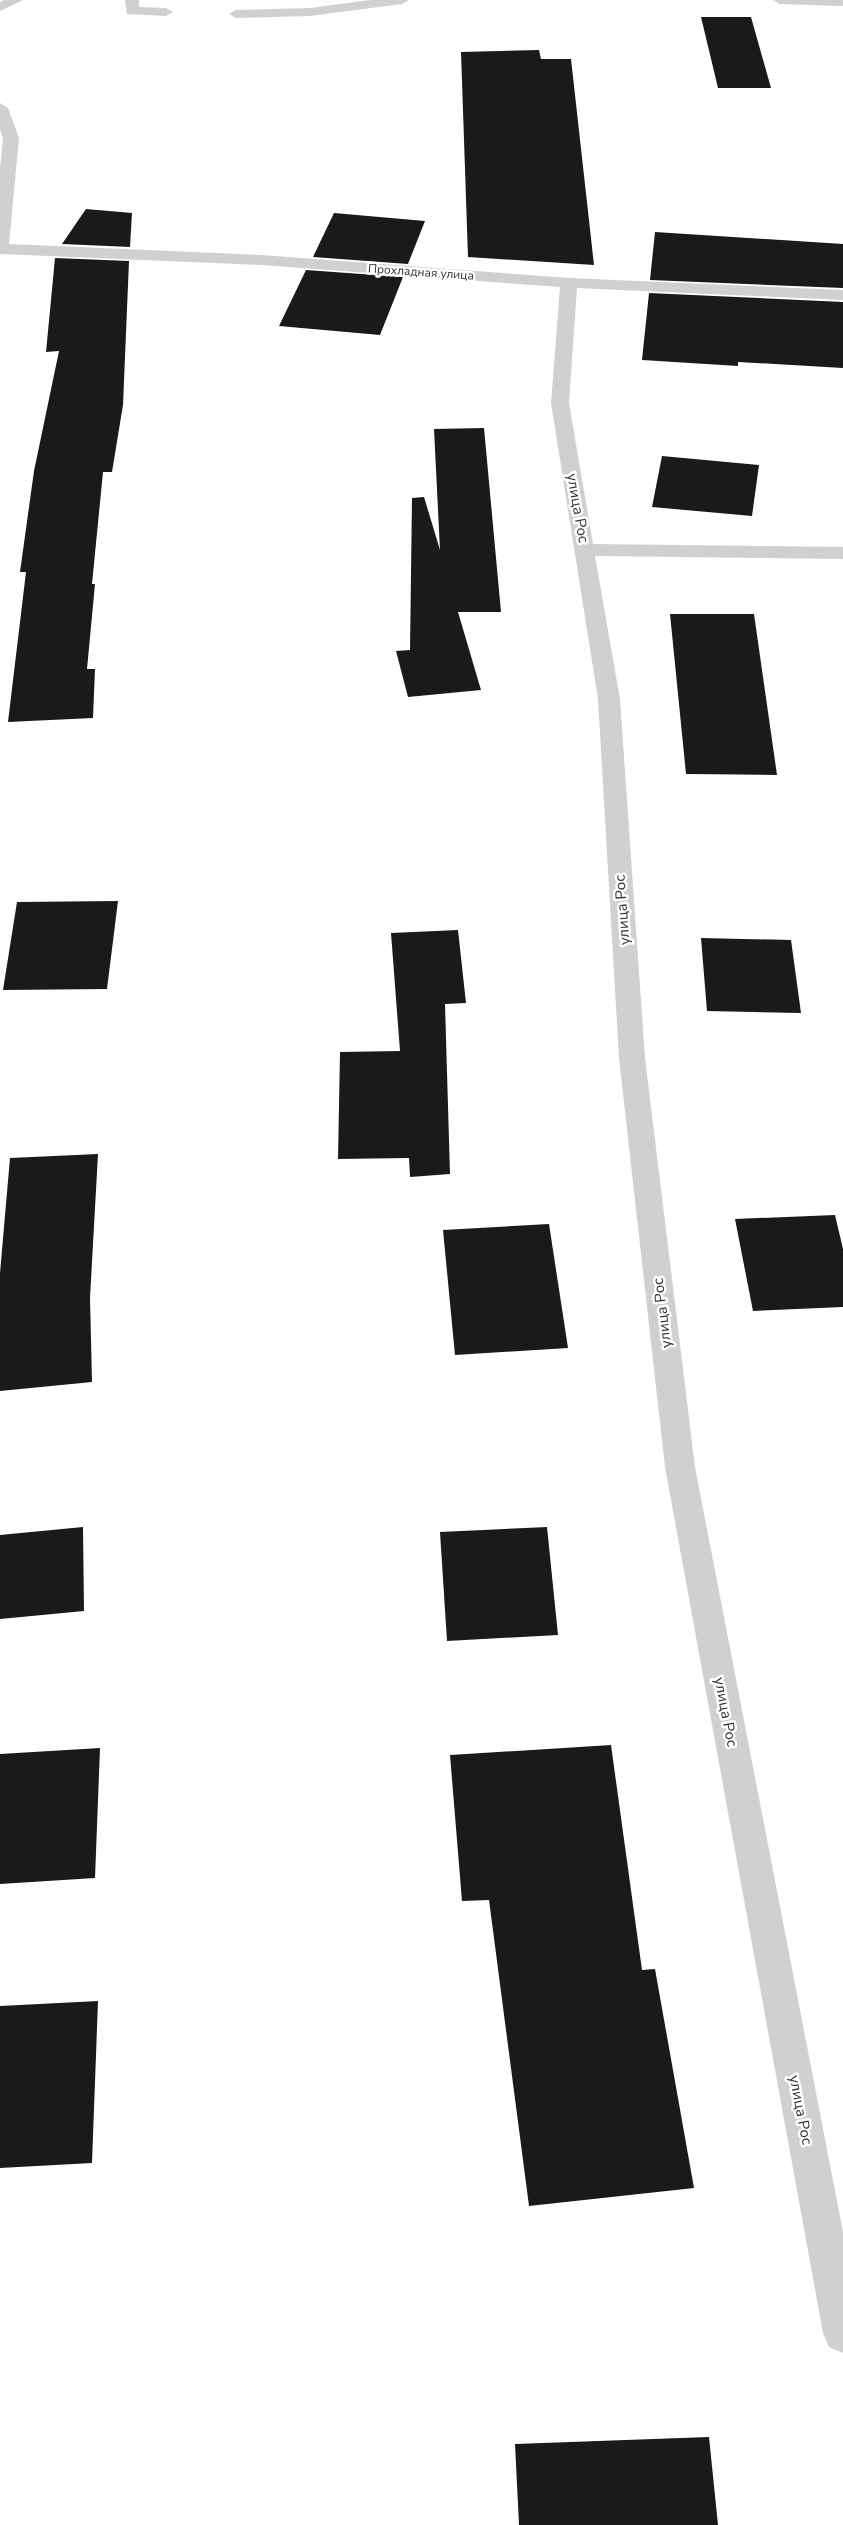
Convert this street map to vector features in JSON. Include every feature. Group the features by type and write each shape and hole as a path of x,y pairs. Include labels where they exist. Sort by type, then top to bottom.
{"street":[{"path":"0,7 16,0"},
{"path":"132,0 132,11 166,12"},
{"path":"236,14 310,6 402,0"},
{"path":"780,0 843,2"},
{"path":"0,108 11,138 0,248"},
{"name":"Прохладная улица","path":"0,248 261,260 569,283 843,295"},
{"name":"улица Рос","path":"569,283 560,403 586,550 609,699 632,1058 680,1467 843,2333"},
{"path":"586,550 843,553"}],"building":[{"path":"701,17 751,17 771,88 718,88"},
{"path":"539,50 541,59 571,59 594,265 468,257 461,52"},
{"path":"86,209 132,213 130,247 62,244"},
{"path":"334,213 425,221 408,264 313,257"},
{"path":"655,232 843,244 843,288 650,280"},
{"path":"55,258 129,261 123,405 112,472 103,472 92,584 95,584 87,669 95,669 93,718 8,722 26,572 20,572 34,471 59,351 46,352"},
{"path":"306,270 403,277 380,335 279,326"},
{"path":"649,293 843,302 843,368 738,362 738,366 642,360"},
{"path":"484,428 501,612 458,612 481,690 408,697 396,651 410,650 412,498 424,497 440,550 434,429"},
{"path":"662,456 759,465 752,516 652,507"},
{"path":"670,614 754,614 777,775 686,774"},
{"path":"118,901 107,989 3,990 17,902"},
{"path":"458,930 466,1003 445,1004 450,1174 410,1177 409,1158 338,1159 340,1052 400,1051 391,933"},
{"path":"701,938 791,940 801,1013 707,1011"},
{"path":"98,1154 90,1298 92,1382 0,1391 0,1273 10,1158"},
{"path":"835,1215 843,1249 843,1307 753,1311 735,1219"},
{"path":"549,1224 568,1348 455,1355 443,1230"},
{"path":"83,1527 84,1611 0,1619 0,1535"},
{"path":"547,1527 558,1635 447,1641 440,1532"},
{"path":"611,1745 642,1970 655,1969 694,2188 529,2206 489,1900 462,1901 450,1755"},
{"path":"100,1748 95,1878 0,1884 0,1754"},
{"path":"98,2001 92,2163 0,2168 0,2006"},
{"path":"709,2437 718,2525 519,2525 515,2444"}]}
